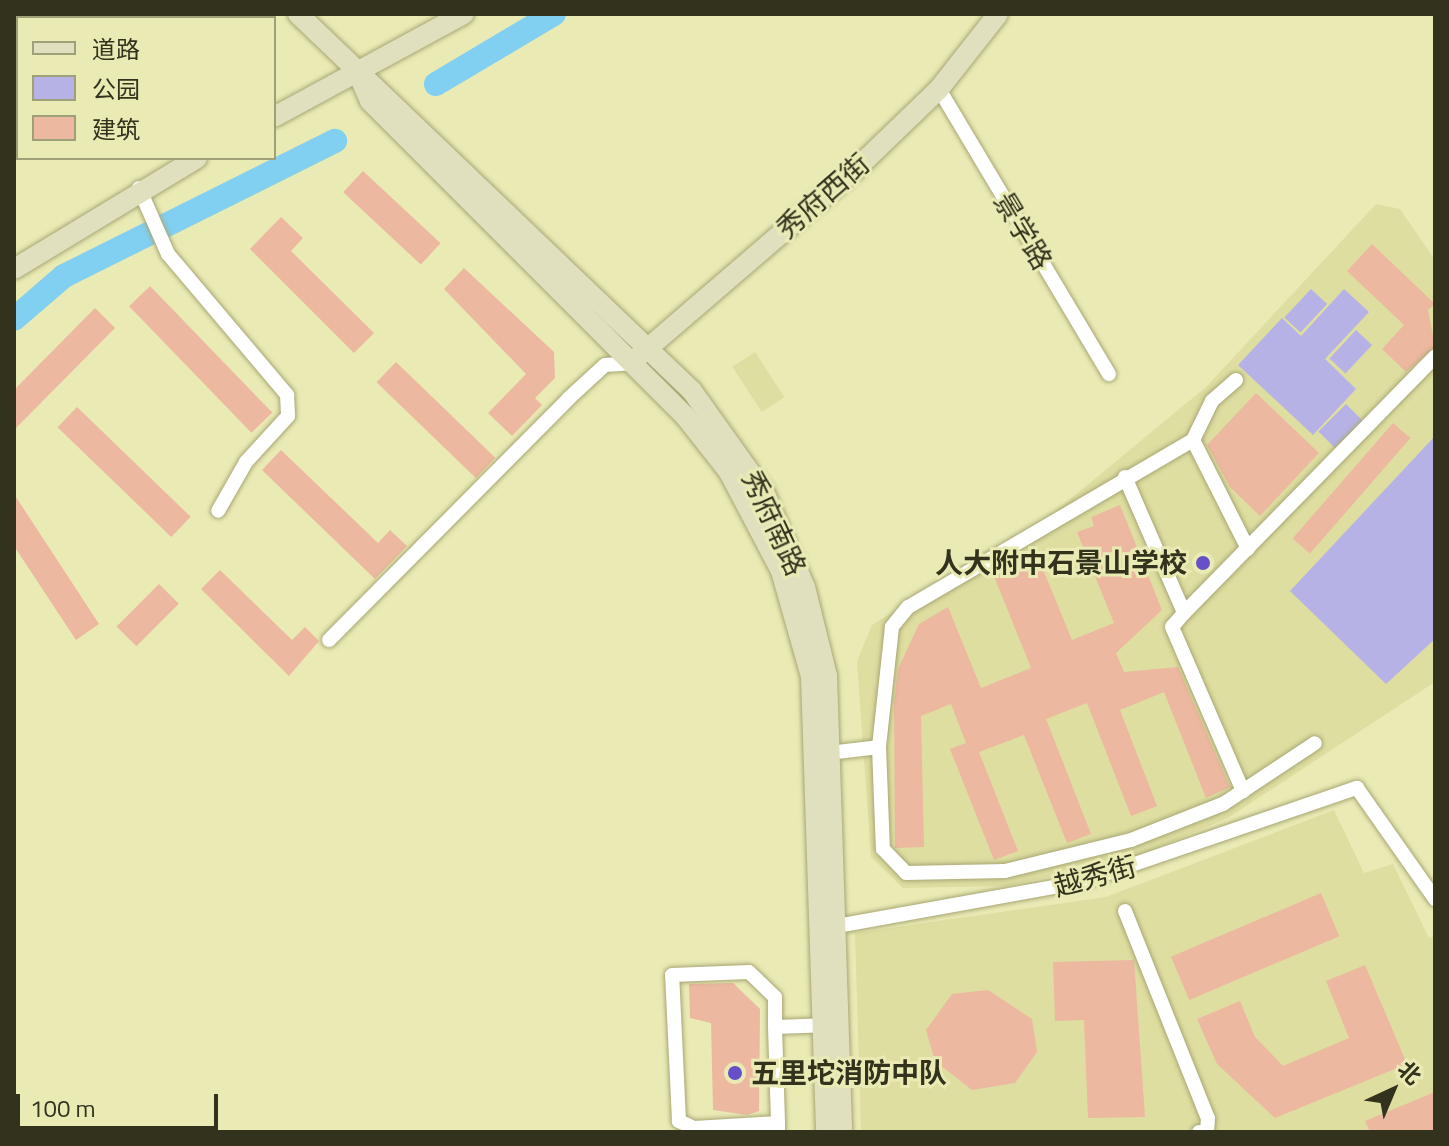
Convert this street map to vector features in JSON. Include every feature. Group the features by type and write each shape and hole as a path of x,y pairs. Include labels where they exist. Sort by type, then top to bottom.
{"street":[{"name":"秀府南路","path":"298,14 358,73 399,103 648,347 731,438 770,504 805,587 827,676 825,754 831,1025 842,1132"},
{"path":"276,116 464,14"},
{"name":"秀府西街","path":"631,363 939,89 998,14"},
{"name":"秀府南路","path":"358,73 370,101 631,363 729,472 769,544 811,676 825,754 837,926 826,1132"},
{"name":"景学路","path":"939,89 1109,374"},
{"path":"14,269 194,160"},
{"path":"142,194 168,254 287,395 288,416 246,462 218,511"},
{"path":"1243,791 1172,627 1435,357"},
{"path":"329,640 605,365 631,363"},
{"path":"1236,380 1212,401 1193,440 1125,477 908,607 884,650 879,747 883,849 906,873 1019,868 1131,840 1243,791 1315,743"},
{"path":"1193,440 1248,549"},
{"path":"1125,477 1184,613"},
{"path":"825,754 879,747"},
{"name":"越秀街","path":"837,926 1082,882 1343,789 1366,794 1435,899"},
{"path":"1125,911 1208,1118 1207,1132 1199,1132"},
{"path":"749,972 775,997 778,1128 694,1128 679,1121 672,975 749,972"},
{"path":"775,1027 831,1025"}],"shaded area":[{"name":"人大附中石景山学校","path":"1376,204 1400,209 1435,260 1435,682 1228,818 1136,857 1007,886 903,888 871,857 857,661 872,625 1051,515 1206,387"},
{"path":"755,352 784,397 762,412 732,367"},
{"path":"1334,810 1364,873 1393,864 1429,938 1435,936 1435,1132 861,1132 855,933 1106,897"}],"green space":[{"path":"1311,289 1327,304 1300,333 1284,318"},
{"path":"1344,289 1369,312 1325,359 1356,389 1313,435 1238,365 1282,318 1301,336"},
{"path":"1356,330 1372,345 1345,374 1329,359"},
{"path":"1346,404 1362,420 1335,448 1318,432"},
{"path":"1435,436 1435,639 1386,684 1290,591"}],"building":[{"path":"363,171 441,243 421,265 343,192"},
{"path":"281,217 303,238 291,251 374,333 354,353 250,249"},
{"path":"1372,244 1435,304 1428,310 1435,347 1406,372 1382,349 1404,325 1347,271"},
{"path":"464,268 554,352 555,378 535,398 542,405 512,436 488,413 526,374 444,289"},
{"path":"150,286 272,413 251,433 129,306"},
{"path":"95,308 115,328 14,430 14,390"},
{"path":"396,362 495,458 476,478 377,382"},
{"path":"1256,393 1319,453 1260,516 1230,487 1207,445"},
{"path":"77,407 191,517 171,537 58,427"},
{"path":"1393,423 1410,438 1310,554 1293,538"},
{"path":"281,450 378,543 390,530 407,546 375,579 262,470"},
{"path":"14,494 99,624 76,640 14,546"},
{"path":"1120,505 1162,610 1116,653 1124,672 1178,667 1230,787 1206,798 1164,692 1120,710 1157,806 1131,816 1087,703 1046,719 1091,834 1067,843 1024,735 979,752 1018,851 994,860 950,749 966,743 951,704 921,716 924,847 895,848 894,703 898,669 919,624 948,607 981,688 1031,668 994,576 1010,570 1006,562 1035,550 1072,640 1114,623 1077,532 1094,526 1091,517"},
{"path":"220,570 292,640 305,627 319,641 289,676 201,589"},
{"path":"159,584 179,604 136,646 117,626"},
{"path":"1321,893 1339,936 1189,1000 1171,957"},
{"path":"1134,960 1145,1117 1088,1118 1084,1020 1055,1021 1053,962"},
{"path":"1365,965 1407,1064 1275,1118 1217,1064 1197,1019 1240,1001 1255,1037 1283,1066 1349,1038 1326,981"},
{"name":"五里坨消防中队","path":"733,983 760,1009 759,1111 747,1115 713,1110 711,1023 690,1018 689,984"},
{"path":"988,990 1032,1019 1037,1052 1015,1083 972,1090 935,1061 926,1030 952,994"},
{"path":"1435,1092 1435,1132 1370,1132 1365,1121"}],"waterway":[{"path":"436,84 554,14"},
{"path":"14,319 64,276 335,141"}],"place":[{"name":"人大附中石景山学校","path":"1203,563"},
{"name":"五里坨消防中队","path":"735,1073"}]}
